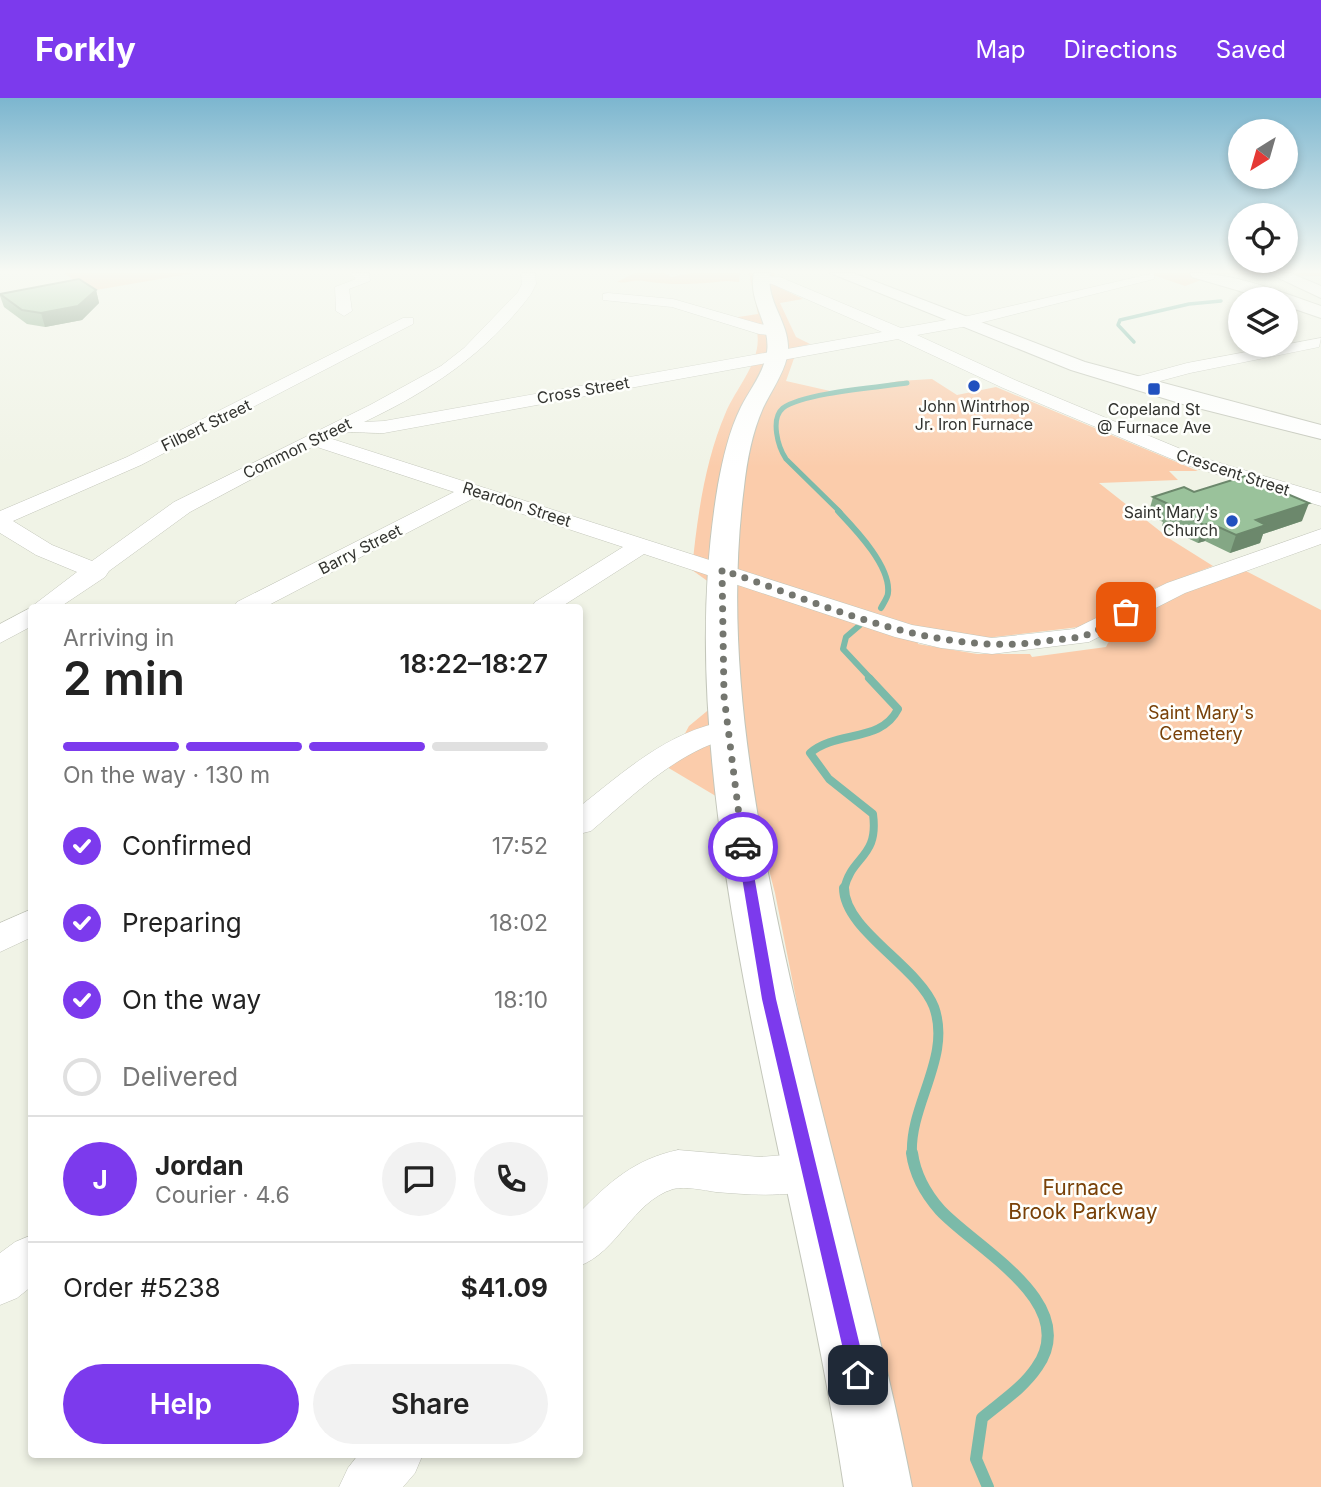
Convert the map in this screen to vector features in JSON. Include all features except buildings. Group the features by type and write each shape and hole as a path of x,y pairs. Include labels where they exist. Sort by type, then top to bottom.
{"main road":[{"path":"775,338 777,343 742,435 728,512 722,570 721,625 726,730 747,878 769,999 858,1375 878,1487"},
{"path":"1005,338 1134,383 1321,432"}],"street":[{"name":"Filbert Street","path":"0,521 134,461 375,338"},
{"name":"Common Street","path":"49,604 97,572 182,507 312,439 414,390 470,352 483,338"},
{"path":"770,338 777,343"},
{"name":"Cross Street","path":"345,424 362,428 384,427 777,343 834,338"},
{"name":"Crescent Street","path":"910,338 1009,384 1193,461 1321,500"},
{"path":"1134,383 1186,368 1319,342"},
{"name":"Reardon Street","path":"312,439 923,636 958,643 1006,646 1088,634 1176,587 1321,536"},
{"name":"Barry Street","path":"252,604 474,491"},
{"path":"0,521 44,550 97,572"},
{"path":"549,604 643,545"},
{"path":"0,635 28,618"},
{"path":"583,821 681,745 709,732 726,730"},
{"path":"0,939 28,923"},
{"path":"583,1241 629,1192 660,1173 696,1169 760,1176 812,1172"},
{"path":"0,1282 28,1260"},
{"path":"367,1487 392,1458"}],"green space":[{"name":"Furnace Brook Parkway","path":"798,338 810,344 798,347 786,381 839,393 899,381 932,379 957,395 996,387 1198,471 1169,471 1178,480 1099,483 1170,539 1213,566 1129,598 1093,622 1079,627 986,638 917,627 918,644 977,654 1030,654 1032,657 1106,647 1116,632 1148,609 1167,599 1244,570 1321,610 1321,1487 893,1487 775,893 756,820 667,767 689,726 718,702 713,585 692,570 707,469 726,412 749,372 758,339"}],"waterway":[{"path":"1130,338 1134,342"},
{"path":"840,512 786,459 777,433 779,413 783,408 807,398 907,383"},
{"path":"838,511 870,549 884,571 888,593 881,608"},
{"path":"860,625 846,637 843,649 871,679"},
{"path":"844,889 852,870 872,840 873,814 829,779 810,753 833,741 870,732 890,720 898,709 869,678"},
{"path":"844,889 847,903 856,919 913,977 934,1007 938,1044 917,1118 912,1154"},
{"path":"912,1154 918,1176 935,1204 1018,1279 1035,1299 1046,1321 1047,1343 1037,1367 1018,1388 982,1418 976,1459 988,1487"}],"way so far":[{"path":"743,847 726,730 721,625 722,570 904,631 976,645 1019,645 1080,636 1095,631 1126,612"}],"place":[{"name":"John Wintrhop Jr. Iron Furnace","path":"974,386"},
{"name":"Copeland St @ Furnace Ave","path":"1154,389"},
{"name":"Saint Mary's Church","path":"1232,521"}],"route":[{"path":"743,847 769,999 858,1375"}],"park label":[{"name":"Saint Mary's Cemetery","path":"1201,722"}]}
